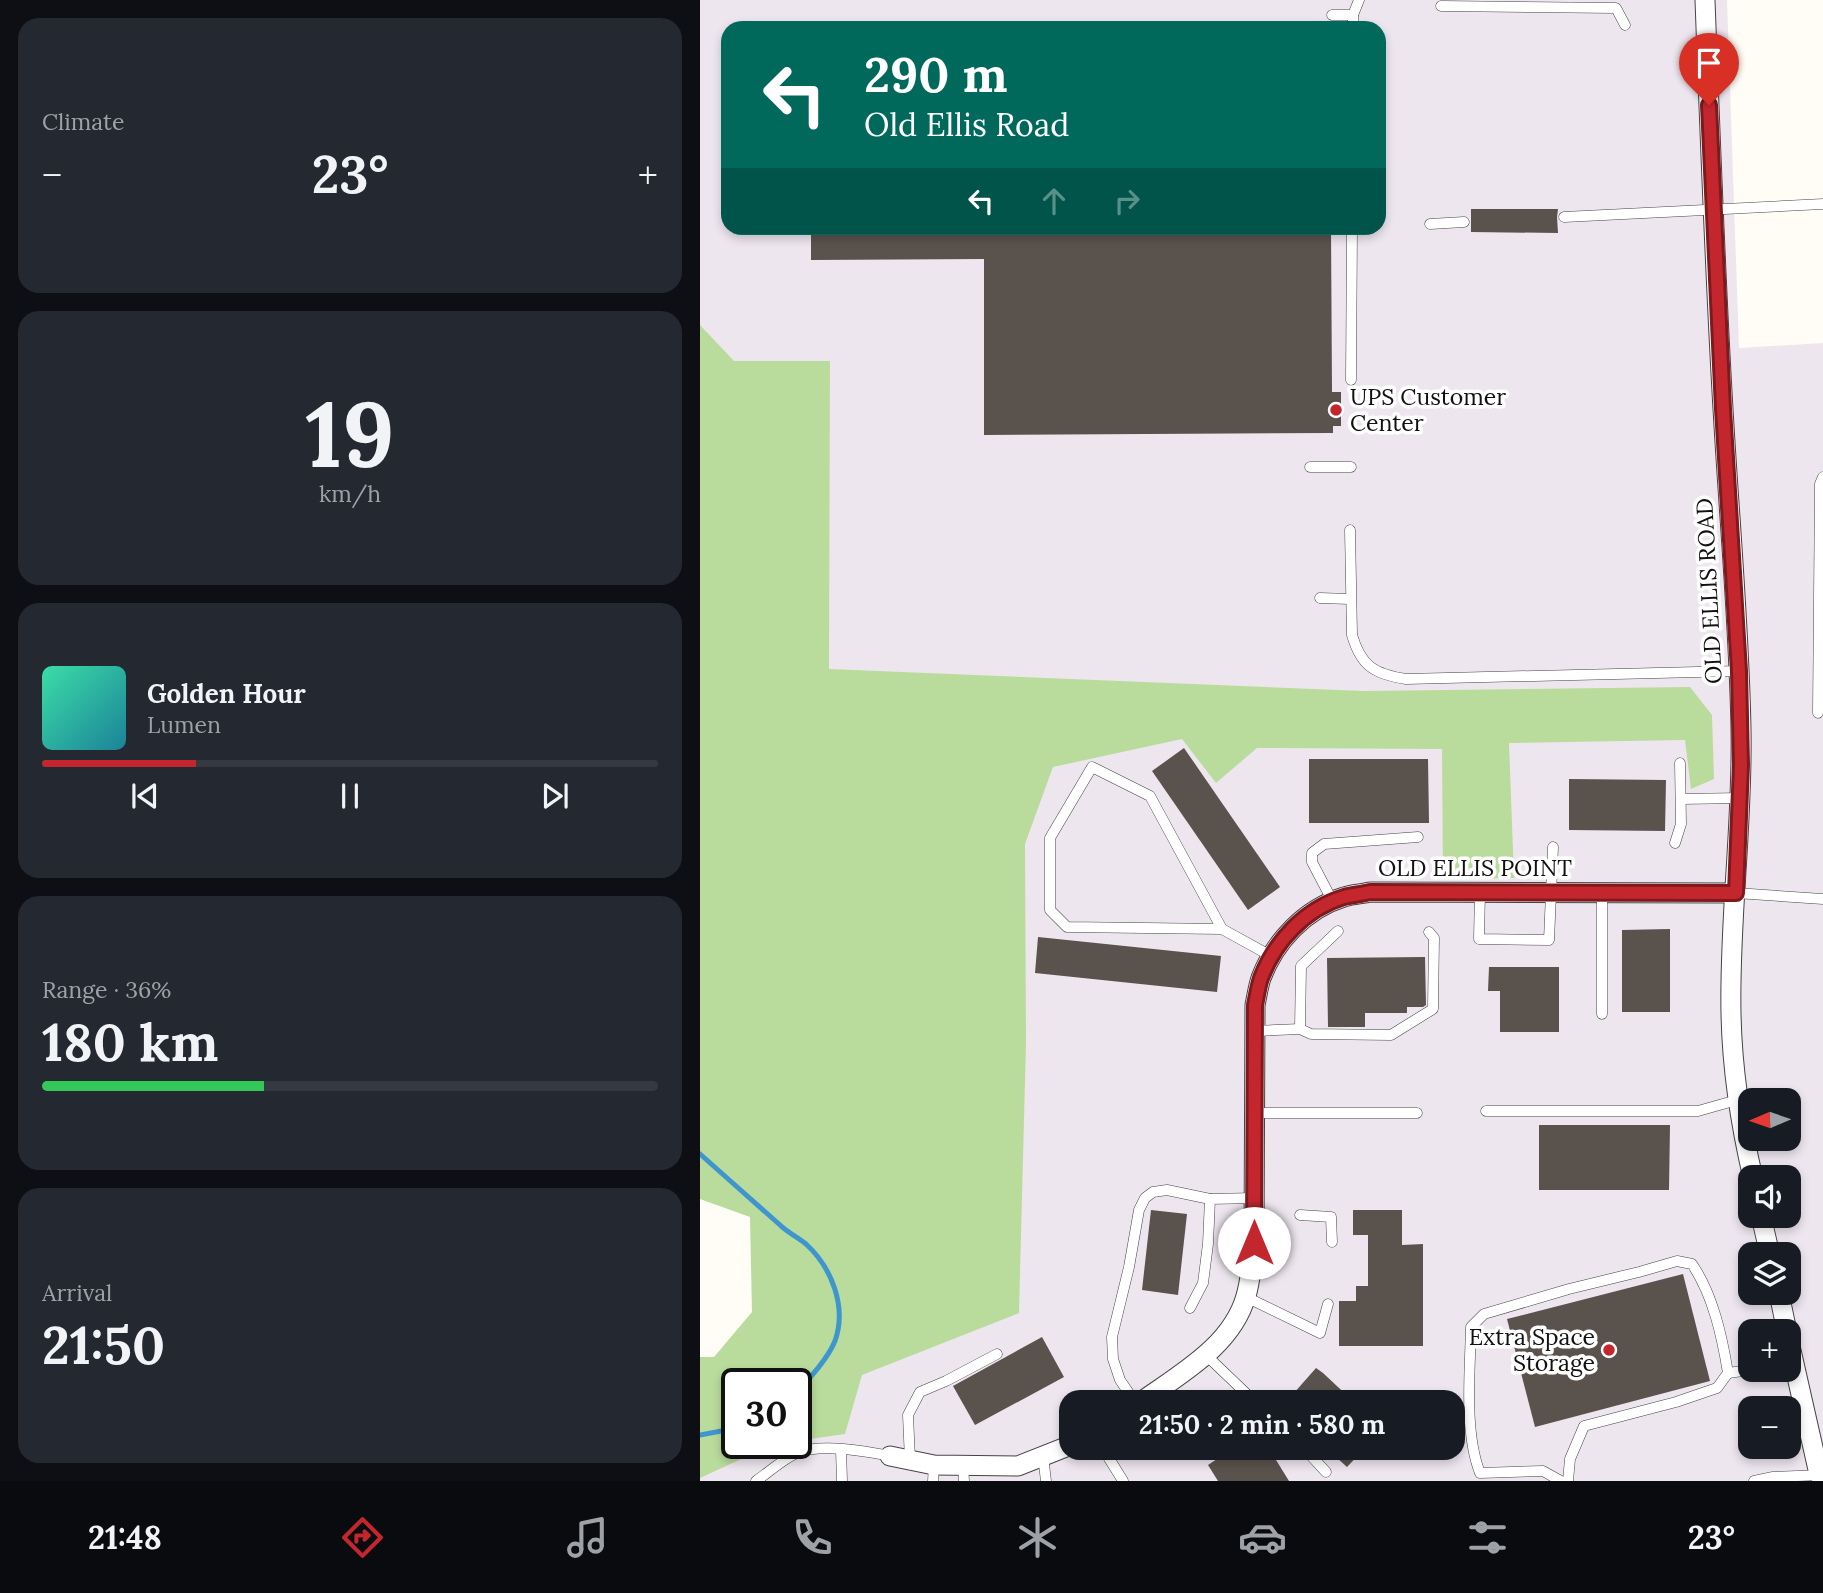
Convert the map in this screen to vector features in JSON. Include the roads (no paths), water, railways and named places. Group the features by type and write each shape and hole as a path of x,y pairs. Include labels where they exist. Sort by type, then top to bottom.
{"street":[{"name":"OLD ELLIS ROAD","path":"1705,0 1723,409 1739,671 1741,798 1731,1013 1737,1100 1750,1165"},
{"name":"OLD ELLIS POINT","path":"1158,1390 1206,1355 1238,1318 1246,1297 1253,1252 1255,1005 1271,956 1301,920 1320,907 1344,897 1370,892 1736,893"},
{"path":"1795,1382 1817,1477"},
{"path":"890,1456 910,1460 933,1473 963,1473 1018,1466 1059,1450"}],"lane":[{"path":"1353,21 1359,0"},
{"path":"1441,6 1616,8 1625,25"},
{"path":"1332,15 1353,15"},
{"path":"1563,217 1823,204"},
{"path":"1430,224 1465,222"},
{"path":"1351,380 1352,235"},
{"path":"1310,467 1351,467"},
{"path":"1818,713 1820,484 1823,477"},
{"path":"1350,530 1352,635 1363,660 1374,670 1388,676 1406,679 1739,671"},
{"path":"1320,598 1350,599"},
{"path":"1675,843 1681,824 1680,763"},
{"path":"1223,929 1150,796 1092,767 1050,838 1050,910 1067,927 1223,929 1271,956"},
{"path":"1681,799 1741,798"},
{"path":"1333,902 1312,862 1312,853 1324,844 1418,837"},
{"path":"1479,892 1479,939 1549,940 1553,847"},
{"path":"1602,893 1602,1014"},
{"path":"1736,893 1823,899"},
{"path":"1300,1029 1301,966 1338,931"},
{"path":"1255,1031 1300,1029 1311,1034 1391,1035 1433,1009 1434,938 1429,932"},
{"path":"1486,1111 1698,1111 1737,1100"},
{"path":"1254,1113 1417,1113"},
{"path":"1127,1390 1113,1359 1112,1337 1139,1210 1145,1198 1153,1192 1167,1190 1210,1199 1254,1198"},
{"path":"1189,1308 1203,1283 1210,1199"},
{"path":"1300,1214 1331,1217 1332,1242"},
{"path":"1562,1481 1543,1471 1480,1473 1474,1457 1470,1405 1471,1326 1484,1314 1677,1261 1692,1264 1703,1280 1728,1373"},
{"path":"1246,1297 1320,1333 1328,1304"},
{"path":"910,1460 908,1415 920,1392 997,1354"},
{"path":"1206,1355 1242,1390"},
{"path":"1568,1481 1570,1459 1584,1426 1676,1402 1717,1388 1728,1373 1738,1372"},
{"path":"756,1481 796,1453 815,1448 861,1450 890,1456"},
{"path":"841,1450 842,1481"},
{"path":"1043,1456 1046,1481"},
{"path":"1110,1460 1123,1481"},
{"path":"1315,1460 1326,1472"},
{"path":"1754,1481 1773,1477 1817,1477"}],"waterway":[{"path":"700,1154 783,1228 806,1244 830,1276 838,1302 838,1328 828,1354 812,1375"},
{"path":"700,1435 721,1431"}],"place":[{"name":"UPS Customer Center","path":"1336,410"},
{"name":"Extra Space Storage","path":"1609,1350"}]}
